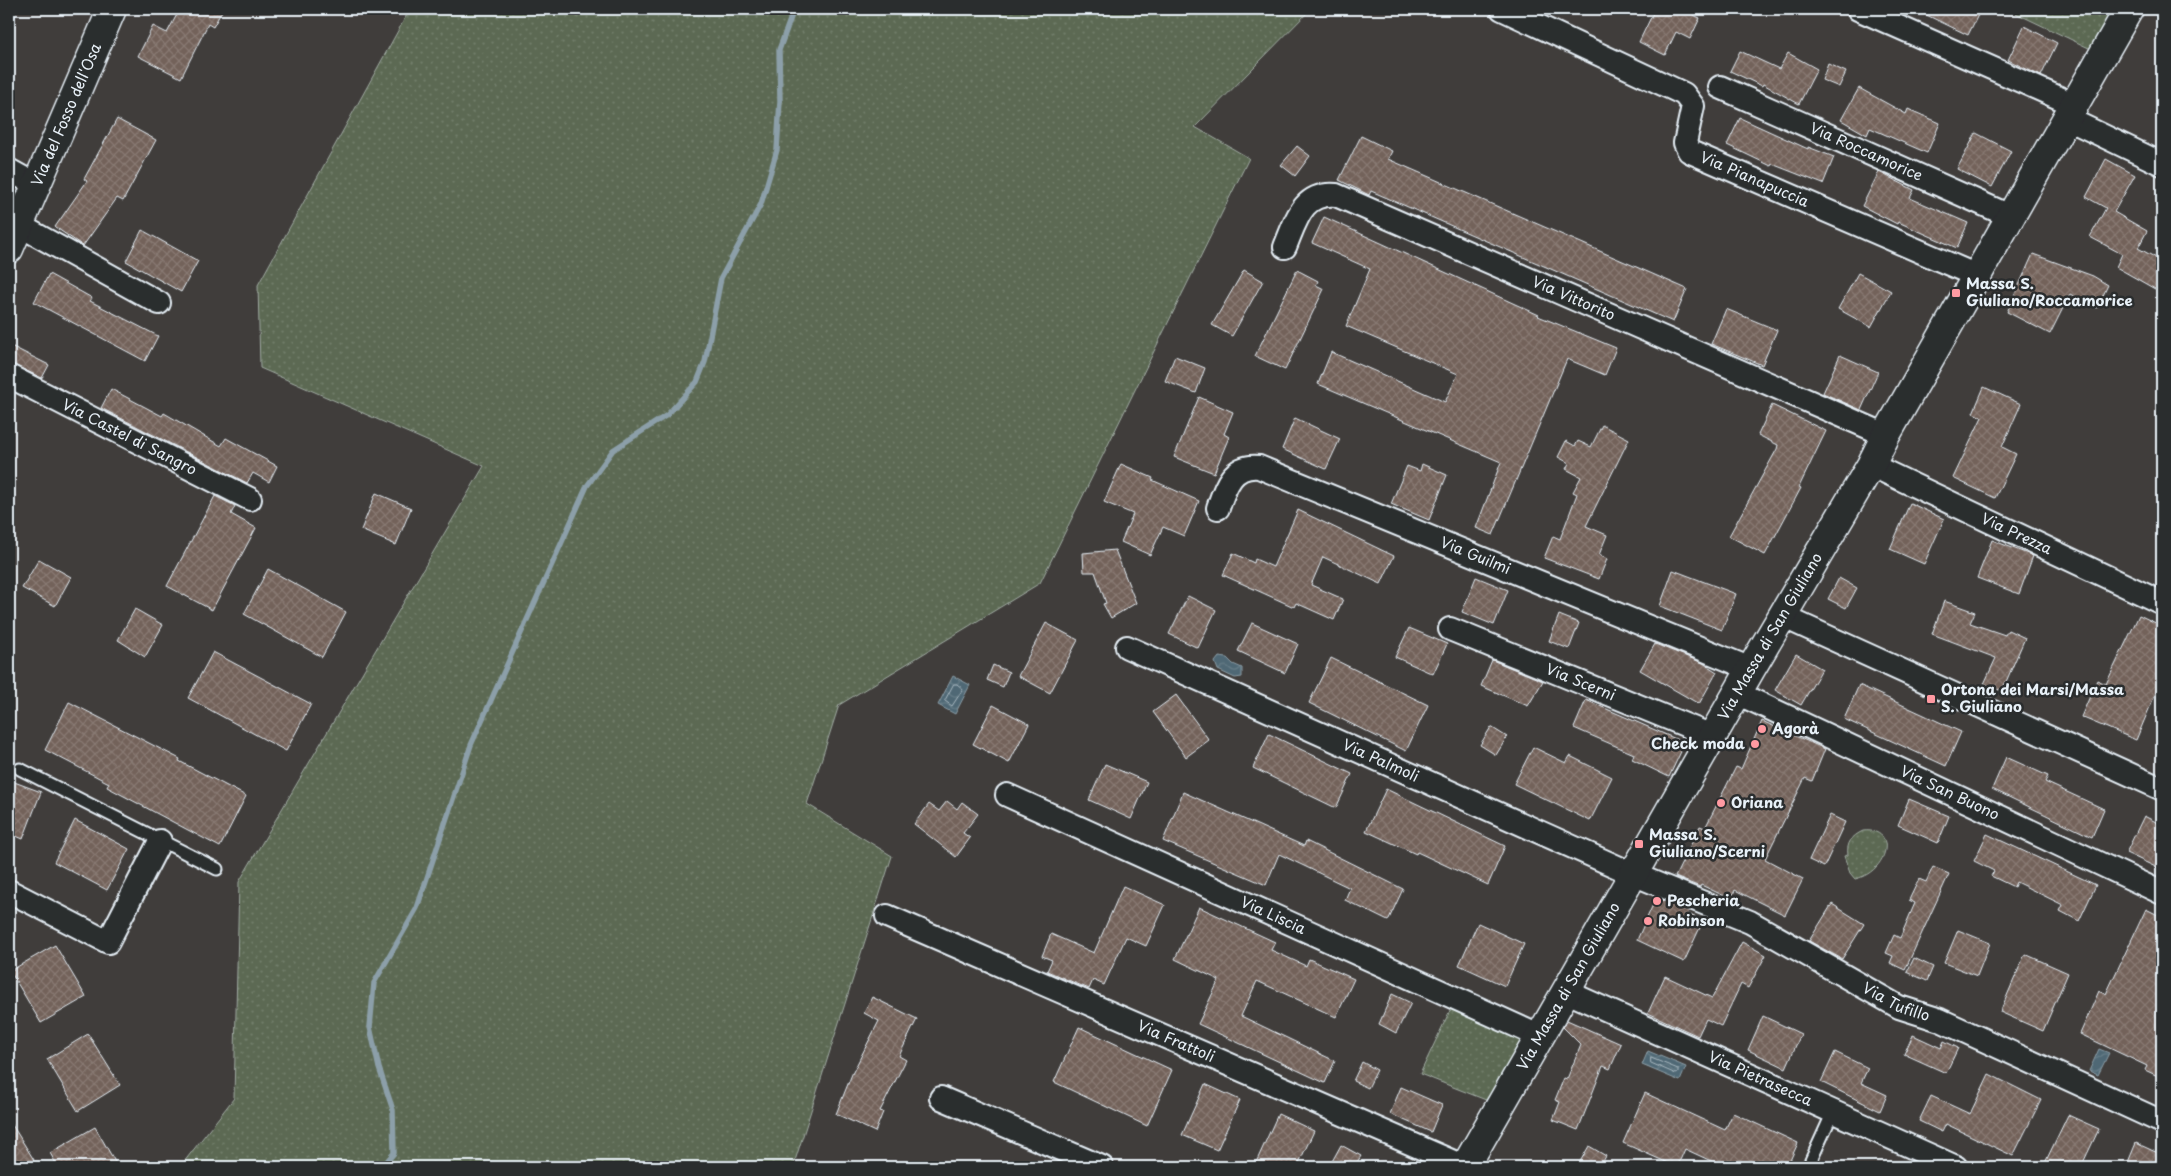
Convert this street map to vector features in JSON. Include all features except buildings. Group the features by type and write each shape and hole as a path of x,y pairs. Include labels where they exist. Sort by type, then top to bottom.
{"street":[{"name":"Via del Fosso dell'Osa","path":"14,237 112,9"},
{"name":"Via Pianapuccia","path":"1502,9 1684,94 1693,106 1685,138 1689,151 1977,276"},
{"path":"1858,9 2071,112 2162,164"},
{"name":"Via Massa di San Giuliano","path":"1465,1167 1750,668 1871,465 1886,435 2129,9"},
{"name":"Via Roccamorice","path":"1720,87 2012,217"},
{"path":"9,170 36,185"},
{"name":"Via Vittorito","path":"1285,247 1300,213 1309,201 1323,195 1336,195 1886,435"},
{"path":"14,237 159,303"},
{"name":"Via Castel di Sangro","path":"9,376 250,499"},
{"name":"Via Prezza","path":"1871,465 2162,603"},
{"name":"Via Guilmi","path":"1218,508 1226,483 1232,476 1247,467 1259,467 1750,668"},
{"path":"1782,616 2162,789"},
{"name":"Via Scerni","path":"1450,629 1712,736"},
{"name":"Via Palmoli","path":"1127,647 1633,874"},
{"name":"Via San Buono","path":"1736,693 2162,893"},
{"name":"Via Liscia","path":"1007,795 1539,1036"},
{"path":"9,891 108,942 160,841"},
{"name":"Via Tufillo","path":"1633,874 1768,931 1899,1007 1940,1020 2162,1122"},
{"name":"Via Frattoli","path":"887,916 1465,1167"},
{"name":"Via Pietrasecca","path":"1565,991 1956,1167"},
{"path":"941,1098 1102,1167"}],"lane":[{"path":"20,769 217,869"},
{"path":"1808,1167 1834,1112"}],"green space":[{"path":"410,9 1311,9 1195,127 1249,158 1040,583 839,705 807,804 892,856 793,1167 180,1167 234,1098 239,882 484,466 260,368 258,285"},
{"path":"2007,9 2113,9 2093,50"},
{"path":"1863,831 1874,832 1882,836 1885,843 1885,851 1882,860 1875,868 1866,875 1855,879 1850,873 1844,856 1848,855 1848,847 1851,840"},
{"path":"1454,1002 1526,1036 1491,1102 1420,1074"}],"water":[{"path":"1219,657 1227,658 1233,664 1242,668 1242,677 1235,678 1218,670 1215,662"},
{"path":"953,676 970,685 955,714 938,705"},
{"path":"2099,1049 2109,1053 2098,1075 2089,1071"},
{"path":"1648,1051 1686,1067 1680,1081 1642,1065"}],"waterway":[{"path":"382,1167 394,1153 393,1110 379,1068 370,1027 374,983 417,908 471,745 587,486 613,450 667,415 697,382 705,362 721,278 761,204 777,150 780,101 779,50 794,9"}],"place":[{"name":"Massa S. Giuliano/Roccamorice","path":"1956,293"},
{"name":"Ortona dei Marsi/Massa S. Giuliano","path":"1931,699"},
{"name":"Agorà","path":"1762,729"},
{"name":"Check moda","path":"1755,744"},
{"name":"Oriana","path":"1721,803"},
{"name":"Massa S. Giuliano/Scerni","path":"1639,844"},
{"name":"Pescheria","path":"1657,901"},
{"name":"Robinson","path":"1648,921"}]}
